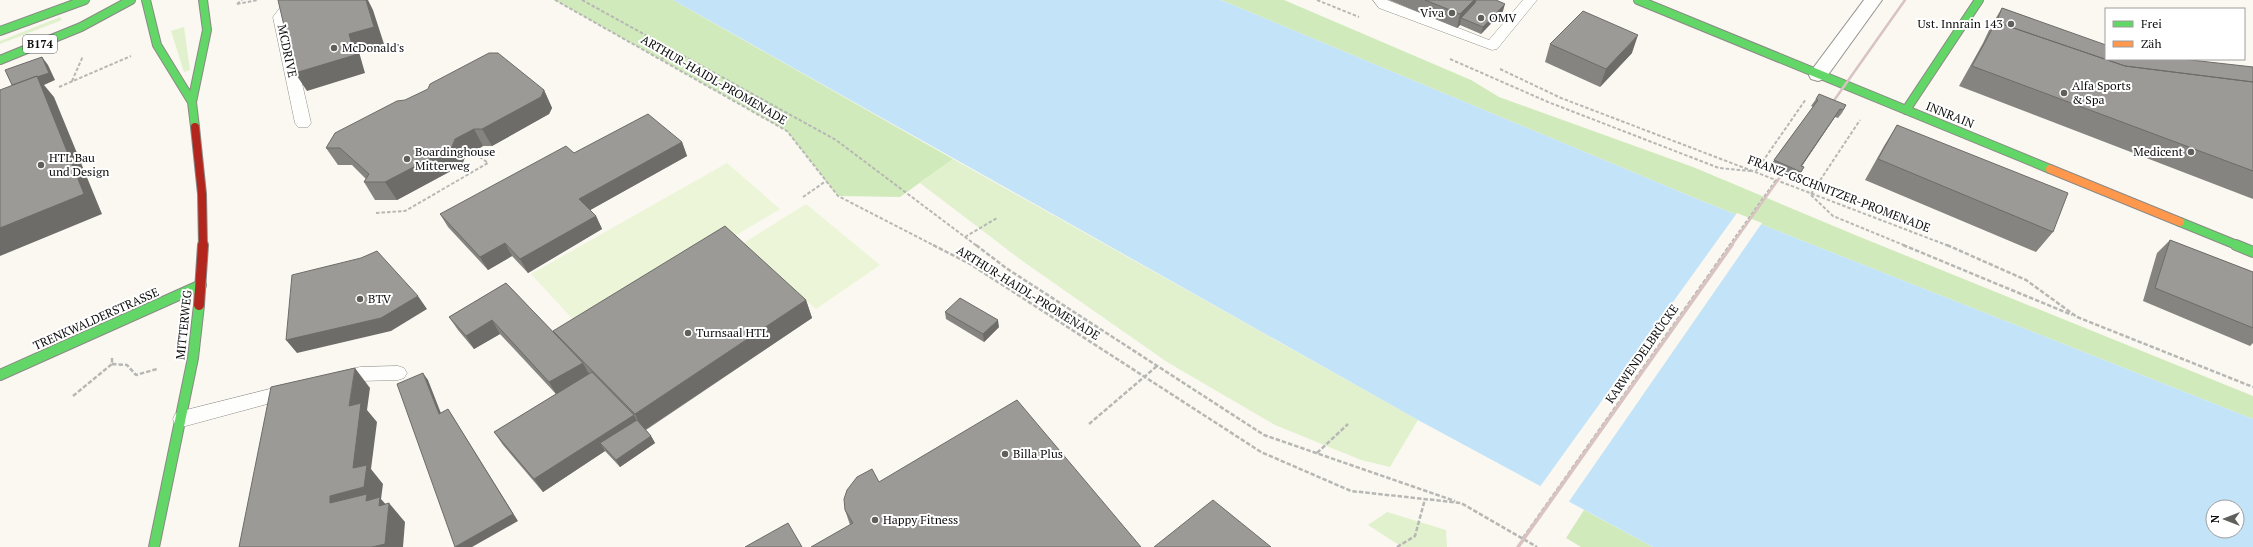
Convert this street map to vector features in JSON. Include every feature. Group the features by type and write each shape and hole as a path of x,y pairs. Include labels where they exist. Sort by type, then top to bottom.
{"street":[{"name":"B174","path":"0,30 85,0"},
{"name":"B174","path":"0,60 81,27 131,0"},
{"name":"MITTERWEG","path":"146,0 157,45 192,102"},
{"name":"MITTERWEG","path":"154,547 194,358 201,285 203,212 201,171 192,102 207,30 203,0"},
{"name":"INNRAIN","path":"1638,0 1820,76 2253,252"},
{"path":"1820,76 1873,0"},
{"path":"1906,110 1979,0"},
{"name":"TRENKWALDERSTRASSE","path":"0,375 201,285"}],"lane":[{"name":"MCDRIVE","path":"302,123 280,17 288,8 312,0"},
{"path":"1380,0 1384,5 1470,34 1492,46 1530,0"},
{"path":"182,419 360,374 398,373"}],"path":[{"path":"242,0 236,4 258,0"},
{"name":"ARTHUR-HAIDL-PROMENADE","path":"555,0 787,131 838,196 970,264 1262,452 1351,491 1462,504 1537,547"},
{"path":"582,0 836,140 1006,268 1264,435 1462,504"},
{"path":"59,86 157,45"},
{"path":"660,59 675,51"},
{"path":"72,81 83,55"},
{"path":"1444,56 1548,102 1719,168 1756,171 1820,76"},
{"name":"FRANZ-GSCHNITZER-PROMENADE","path":"1496,68 1561,98 1938,241 2026,280 2077,317 2253,387"},
{"path":"1875,98 1811,194 1822,207 1833,216 2077,317"},
{"path":"376,213 405,211 488,163 480,157"},
{"name":"KARWENDELBRÜCKE","path":"1523,538 1776,180"},
{"path":"803,197 826,181"},
{"path":"965,237 997,218"},
{"path":"112,326 112,364"},
{"path":"73,396 112,364 127,364 132,368 136,375 194,358"},
{"path":"1089,424 1157,366"},
{"path":"1317,453 1348,424"},
{"path":"1398,547 1415,536 1424,499"}],"green space":[{"path":"555,0 673,0 953,159 900,197 838,196 787,131"},
{"path":"1221,0 1284,0 1471,80 1499,97 1693,167 1860,237 2253,396 2253,419 1702,201"},
{"path":"60,17 62,20 0,44 0,41"},
{"path":"184,27 190,70 184,72 171,31"},
{"path":"953,159 1418,420 1390,467 1361,460 1275,425 1167,362 1021,260 920,183"},
{"path":"727,163 780,209 581,328 531,274"},
{"path":"806,204 880,265 816,309 742,244"},
{"path":"1584,510 1653,547 1581,547 1566,538"},
{"path":"1387,512 1446,530 1447,547 1402,547 1368,525"}],"water":[{"path":"673,0 1221,0 1702,201 2253,419 2253,547 1653,547 1418,420"}],"pier":[{"path":"1737,213 1762,223 1568,503 1539,488"}],"building":[{"name":"McDonald's","path":"278,0 366,0 374,27 349,34 355,55 295,73"},
{"path":"1425,0 1474,0 1460,14"},
{"name":"OMV","path":"1476,0 1496,0 1505,4 1483,27 1461,18"},
{"path":"2002,8 2105,45 2105,59 1996,22"},
{"path":"1583,11 1638,35 1606,69 1550,44"},
{"path":"1996,22 2125,66 2253,82 2253,171 1972,66"},
{"path":"489,53 498,53 544,90 541,97 482,129 474,129 455,139 452,147 385,182 364,182 369,174 340,148 326,148 335,133 397,101 405,100 428,89 430,84"},
{"path":"42,57 49,73 12,85 5,70"},
{"path":"2107,60 2191,60 2253,67 2253,82 2125,66"},
{"name":"HTL Bau und Design","path":"37,76 84,194 0,228 0,90"},
{"path":"1819,94 1846,105 1843,110 1840,109 1801,166 1804,167 1801,172 1774,160 1818,100 1816,99"},
{"path":"648,114 682,142 579,199 596,216 520,259 505,243 480,257 440,214 566,146 574,153"},
{"path":"1897,125 2068,193 2053,232 1878,159"},
{"name":"Turnsaal HTL","path":"725,226 806,300 635,414 553,331"},
{"path":"2170,240 2253,272 2253,328 2155,288"},
{"name":"BTV","path":"377,251 418,296 381,318 286,340 292,275 361,258"},
{"path":"506,283 583,363 549,382 492,320 466,336 449,317"},
{"path":"960,298 998,320 983,334 945,312"},
{"path":"355,368 349,406 361,403 353,468 367,465 364,487 330,496 330,503 367,494 366,501 380,497 379,506 389,503 385,544 372,547 239,547 271,387"},
{"path":"592,372 634,415 534,479 494,432"},
{"path":"423,373 439,414 448,409 513,514 455,547 397,384"},
{"name":"Billa Plus","path":"1017,400 1141,547 811,547 853,523 845,510 844,499 847,490 857,477 872,469 879,482"},
{"path":"637,420 651,436 616,460 600,443"},
{"path":"1213,500 1271,547 1154,547"},
{"path":"788,523 802,547 745,547"}],"railway":[{"path":"1828,109 1905,0"},
{"path":"1731,246 1790,163"},
{"path":"1518,547 1732,245"}],"traffic: fast":[{"path":"0,31 85,0"},
{"path":"0,60 81,27 131,0"},
{"path":"146,0 157,45 192,102"},
{"path":"195,127 192,102 207,30 203,0"},
{"path":"1638,0 2050,169"},
{"path":"1906,110 1979,0"},
{"path":"2180,222 2253,252"},
{"path":"0,375 201,285"},
{"path":"154,547 193,358 199,305"}],"traffic: slow":[{"path":"2050,169 2180,222"}],"traffic: jam":[{"path":"195,127 203,216 199,305"}],"place":[{"name":"Viva","path":"1452,13"},
{"name":"OMV","path":"1481,18"},
{"name":"Ust. Innrain 143","path":"2011,24"},
{"name":"McDonald's","path":"334,48"},
{"name":"Alfa Sports & Spa","path":"2064,93"},
{"name":"Medicent","path":"2191,152"},
{"name":"Boardinghouse Mitterweg","path":"407,159"},
{"name":"HTL Bau und Design","path":"41,165"},
{"name":"BTV","path":"360,299"},
{"name":"Turnsaal HTL","path":"688,333"},
{"name":"Billa Plus","path":"1005,454"},
{"name":"Happy Fitness","path":"875,520"}]}
